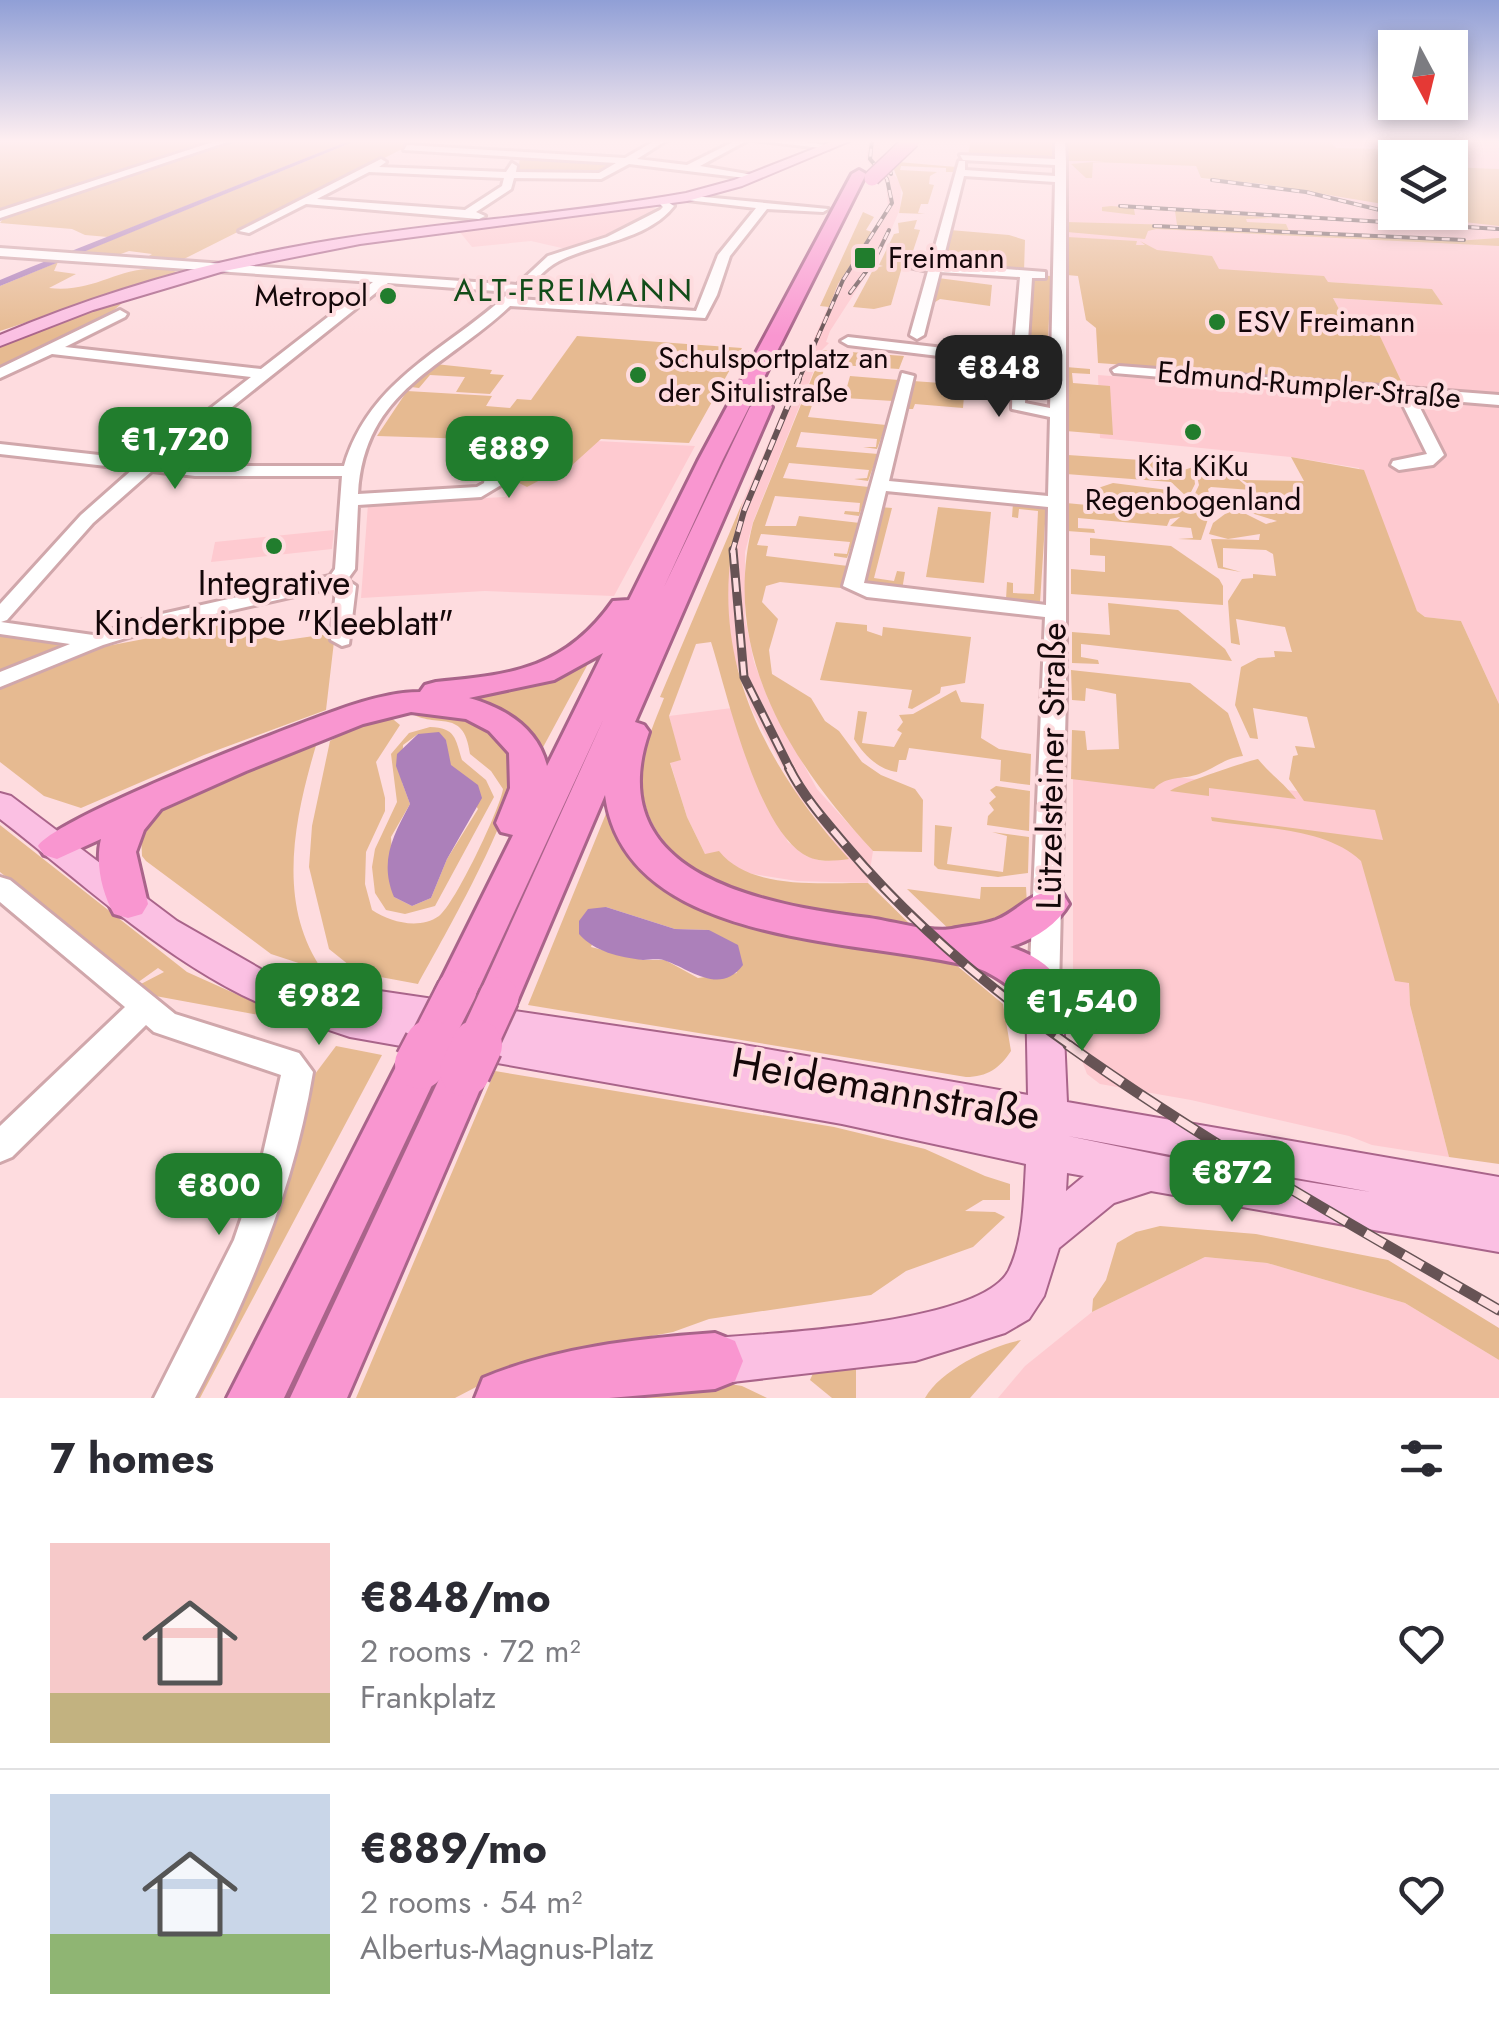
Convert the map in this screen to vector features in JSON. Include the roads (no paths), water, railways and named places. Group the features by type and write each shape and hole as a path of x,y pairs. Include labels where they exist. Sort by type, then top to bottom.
{"highway":[{"path":"318,1398 475,983 658,567 848,205"},
{"path":"475,983 655,638 852,205"},
{"path":"49,840 384,699 525,680 561,667 606,634 634,585 658,567"},
{"path":"655,638 660,665 626,748 621,788 633,833 648,852 692,887 725,903 814,926 944,944 1022,967 1044,990"},
{"path":"358,711 410,702 465,708 503,724 525,752 530,784 524,802 467,922 475,983"},
{"path":"49,840 296,734"},
{"path":"128,904 114,850 118,836 166,790"},
{"path":"944,944 988,940 1014,932 1049,904"},
{"path":"256,1398 442,1067"},
{"path":"503,1398 549,1379 626,1367 715,1361"}],"main road":[{"path":"0,341 85,307 212,269 357,240 637,205"},
{"name":"Heidemannstraße","path":"0,803 206,960 312,1012 350,1022 842,1107 1047,1134 1429,1202 1499,1232"},
{"name":"Lützelsteiner Straße","path":"1044,990 1047,1134"},
{"name":"Heidemannstraße","path":"1047,1134 1149,1174 1429,1202 1499,1196"},
{"name":"Heidemannstraße","path":"715,1361 817,1353 914,1336 993,1314 1014,1302 1032,1277 1047,1134"},
{"path":"1038,1239 1101,1188 1149,1174"}],"street":[{"path":"0,215 30,205"},
{"path":"245,230 295,205"},
{"path":"361,205 476,215 487,224"},
{"path":"467,214 480,205"},
{"path":"332,582 345,569 351,471 365,427 395,392 438,352 514,296 552,259 611,239 664,212 668,205"},
{"path":"757,205 823,208"},
{"path":"950,205 852,582 855,588 1054,612"},
{"name":"Lützelsteiner Straße","path":"1044,990 1049,904 1060,205"},
{"path":"0,252 384,280 700,314 724,256 764,206"},
{"path":"911,266 1059,276"},
{"path":"1026,274 1016,406 1056,414"},
{"path":"0,616 87,519 146,466 384,280"},
{"path":"0,374 120,314"},
{"path":"848,341 916,342 1019,364 1057,366"},
{"path":"48,349 263,374"},
{"name":"Edmund-Rumpler-Straße","path":"1118,370 1499,400"},
{"path":"1399,465 1424,462 1436,455 1404,392"},
{"path":"4,452 233,473 351,471"},
{"path":"350,500 473,493 492,485 495,464"},
{"path":"878,485 1055,502"},
{"path":"0,680 96,641 169,618 332,582 346,586 342,640"},
{"path":"0,628 96,641"},
{"path":"7,904 132,993 143,1008 184,1030 288,1062 298,1072 263,1211 232,1289 174,1398"},
{"path":"0,1147 143,1008"}],"railway":[{"path":"798,382 843,280 891,205"},
{"path":"1360,205 1378,210"},
{"path":"1120,206 1499,229"},
{"path":"1154,226 1464,240"},
{"path":"850,293 874,261 889,230"},
{"path":"732,553 744,511 799,379"},
{"path":"733,550 744,677 791,771"},
{"path":"789,768 824,819 926,930 982,979 1072,1047"},
{"path":"1068,1045 1227,1150 1499,1310"}],"place":[{"name":"Freimann","path":"865,258"},
{"name":"Metropol","path":"388,296"},
{"name":"ESV Freimann","path":"1217,322"},
{"name":"Schulsportplatz an der Situlistraße","path":"638,375"},
{"name":"Kita KiKu Regenbogenland","path":"1193,432"},
{"name":"Integrative Kinderkrippe \"Kleeblatt\"","path":"274,546"}],"district":[{"name":"ALT-FREIMANN","path":"574,290"}]}
